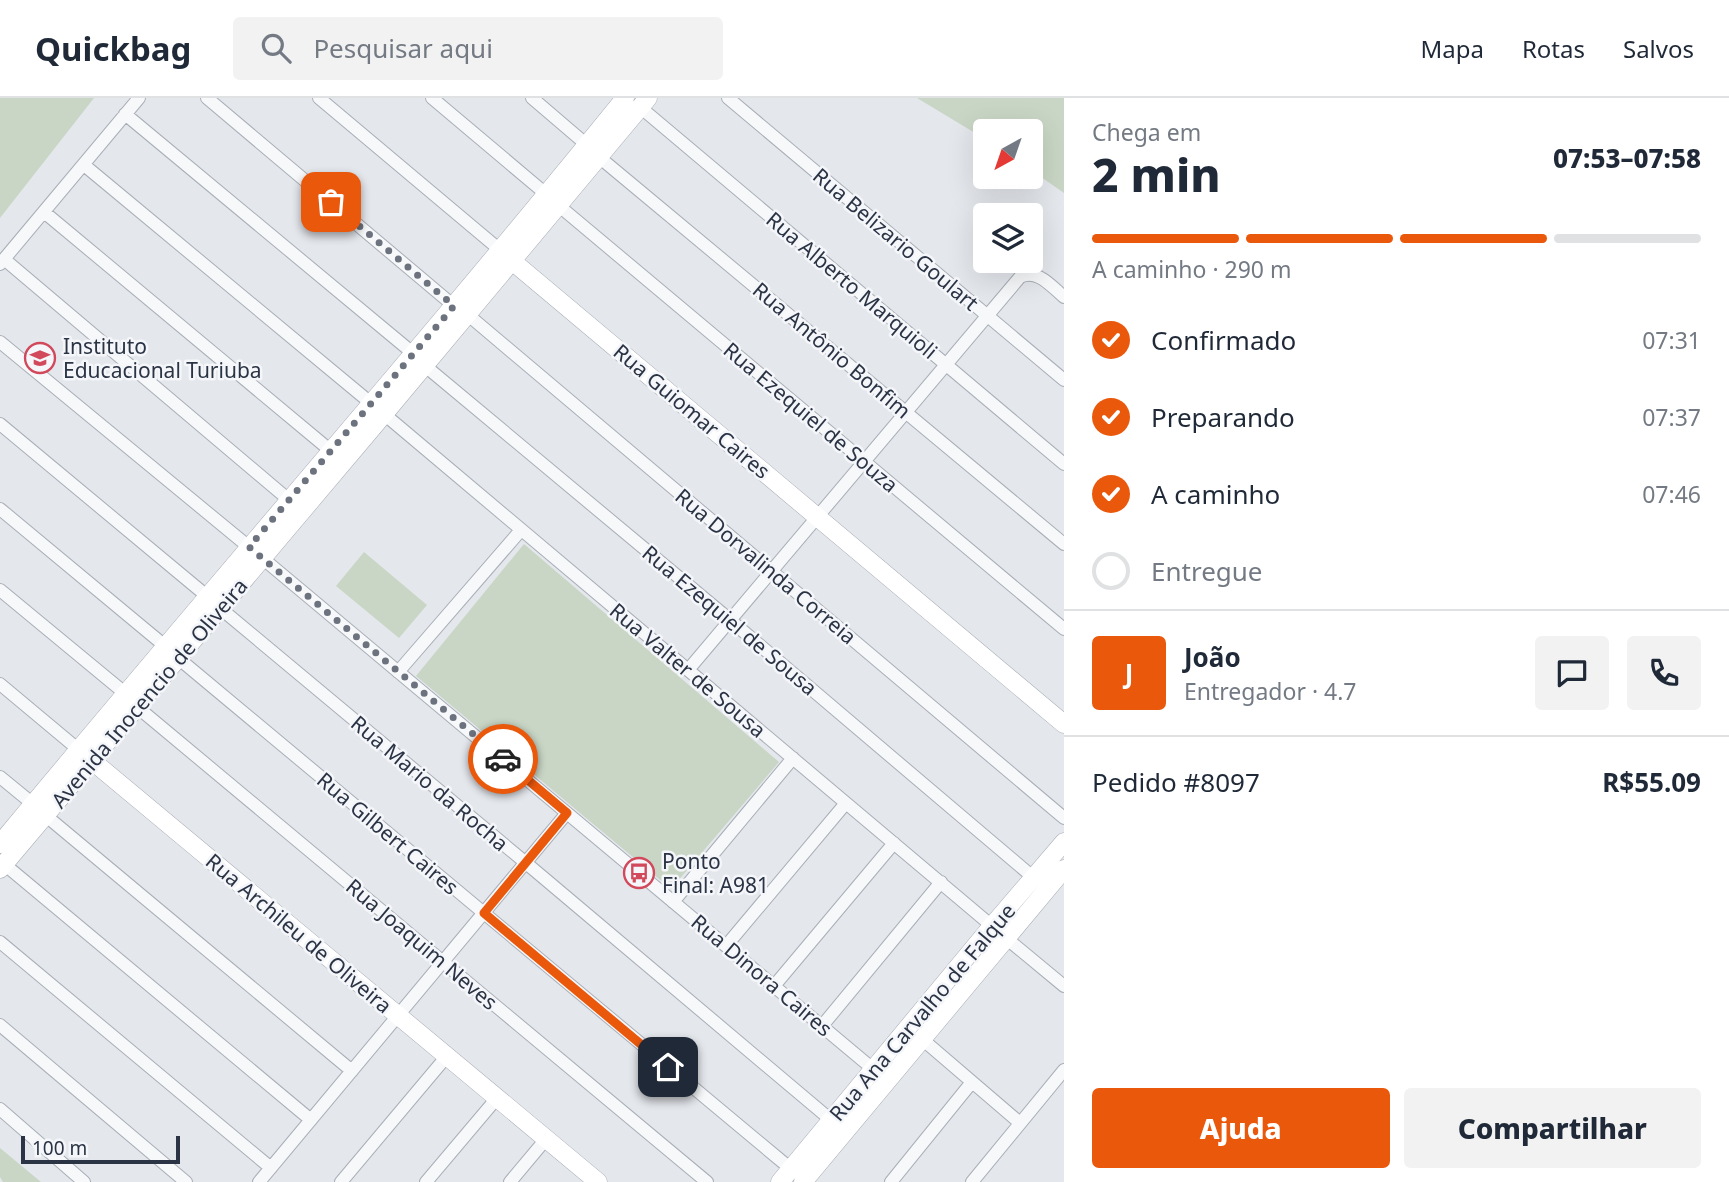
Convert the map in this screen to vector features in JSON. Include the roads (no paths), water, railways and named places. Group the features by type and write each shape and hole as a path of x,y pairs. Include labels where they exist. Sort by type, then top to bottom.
{"street":[{"path":"139,98 2,262 289,500"},
{"name":"Rua Dorvalinda Correia","path":"207,98 1064,818"},
{"name":"Rua Guiomar Caires","path":"319,98 1064,724"},
{"path":"432,98 552,200"},
{"name":"Rua Antônio Bonfim","path":"532,98 1064,544"},
{"name":"Rua Belizario Goulart","path":"728,98 1064,380"},
{"name":"Avenida Inocencio de Oliveira","path":"2,867 39,810 593,151 638,101"},
{"name":"Rua Alberto Marquioli","path":"638,101 1064,464"},
{"name":"Rua Ezequiel de Sousa","path":"125,114 1034,878"},
{"name":"Rua Valter de Sousa","path":"84,165 940,883 1063,982"},
{"name":"Rua Ezequiel de Souza","path":"552,200 1064,629"},
{"path":"44,212 331,451"},
{"path":"688,670 1020,277 1031,274 1037,276 1064,297"},
{"name":"Rua Dinora Caires","path":"0,342 256,552 880,1075"},
{"name":"Avenida Inocencio de Oliveira","path":"256,552 289,500 331,451 378,409"},
{"name":"Rua Mario da Rocha","path":"0,424 831,1121"},
{"name":"Rua Gilbert Caires","path":"0,509 484,913 791,1178"},
{"path":"398,672 522,530"},
{"name":"Rua Joaquim Neves","path":"0,590 707,1182"},
{"name":"Rua Archileu de Oliveira","path":"0,684 596,1181"},
{"path":"673,902 793,758"},
{"path":"0,777 352,1071"},
{"path":"726,946 846,803"},
{"name":"Avenida Inocencio de Oliveira","path":"0,844 39,810"},
{"path":"259,1182 567,813"},
{"name":"Rua Ana Carvalho de Falque","path":"791,1178 831,1121 922,1039 999,932 1034,878 1064,842"},
{"path":"774,986 894,843"},
{"path":"2,867 311,1120"},
{"name":"Rua Ana Carvalho de Falque","path":"791,1178 999,932 1064,869"},
{"path":"822,1026 940,883"},
{"path":"0,942 271,1168"},
{"path":"0,1025 186,1182"},
{"path":"922,1039 1020,1123"},
{"path":"341,1182 447,1056"},
{"path":"972,1182 1064,1070"},
{"path":"891,1182 972,1082"},
{"path":"426,1182 497,1098"},
{"path":"0,1109 84,1182"},
{"path":"510,1182 546,1139"}],"place":[{"name":"Instituto Educacional Turiuba","path":"40,358"},
{"name":"Ponto Final: A981","path":"639,873"}]}
